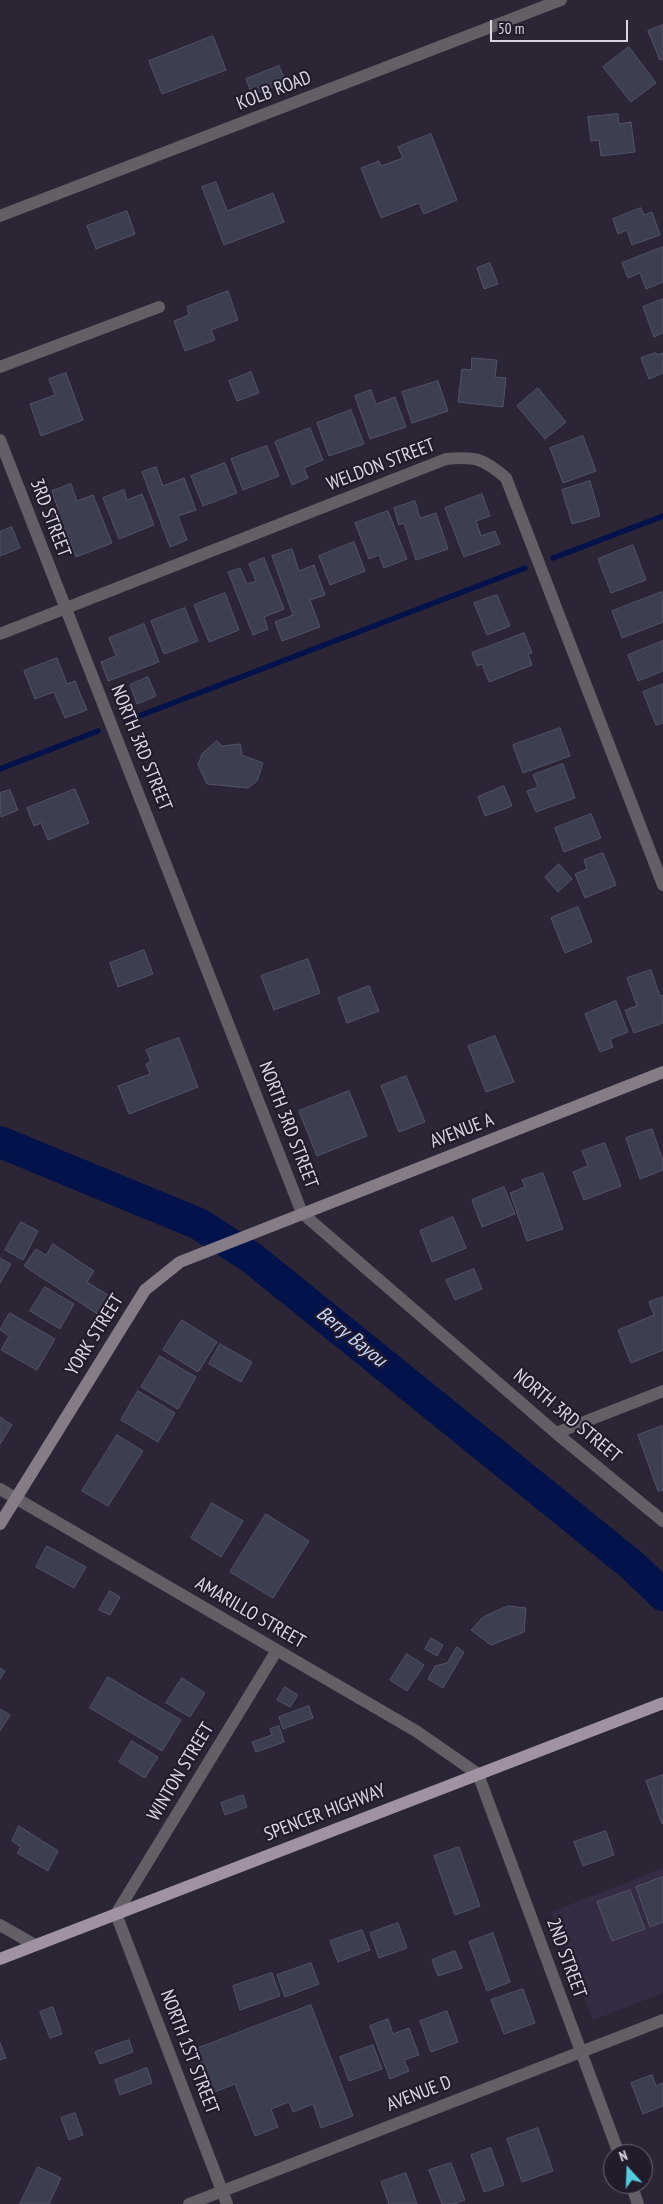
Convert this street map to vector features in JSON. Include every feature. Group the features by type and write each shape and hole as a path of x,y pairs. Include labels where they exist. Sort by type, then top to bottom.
{"main road":[{"name":"SPENCER HIGHWAY","path":"0,1959 663,1703"}],"street":[{"name":"KOLB ROAD","path":"0,216 561,0"},
{"path":"0,367 160,307"},
{"name":"3RD STREET","path":"0,440 65,609"},
{"name":"WELDON STREET","path":"0,634 446,459 469,457 491,465 506,478 663,885"},
{"name":"NORTH 3RD STREET","path":"65,609 302,1213 556,1432 663,1521"},
{"name":"AVENUE A","path":"274,1225 663,1072"},
{"name":"YORK STREET","path":"0,1524 145,1290 180,1262 274,1225"},
{"path":"556,1432 663,1391"},
{"name":"AMARILLO STREET","path":"0,1489 416,1730 478,1774"},
{"name":"WINTON STREET","path":"116,1914 277,1650"},
{"name":"2ND STREET","path":"478,1774 615,2144"},
{"name":"NORTH 1ST STREET","path":"116,1914 227,2204"},
{"path":"0,1925 35,1945"},
{"name":"AVENUE D","path":"189,2204 663,2020"}],"shaded area":[{"path":"663,1868 663,1993 593,2020 551,1912"}],"building":[{"path":"663,25 663,59 660,60 648,31"},
{"path":"213,36 226,70 162,94 149,61"},
{"path":"629,47 656,83 631,102 603,67"},
{"path":"279,66 286,82 252,95 246,79"},
{"path":"618,114 619,124 631,122 635,152 601,156 599,140 591,141 588,117"},
{"path":"431,134 457,200 424,214 419,203 381,218 361,168 379,161 381,166 403,158 398,147"},
{"path":"216,182 227,211 273,193 284,222 224,245 202,187"},
{"path":"641,208 644,215 652,212 660,235 632,245 627,230 618,234 613,219"},
{"path":"127,211 135,234 96,249 87,226"},
{"path":"663,247 663,282 646,289 640,273 628,278 622,263"},
{"path":"490,263 498,284 484,289 477,268"},
{"path":"228,291 238,320 211,330 215,340 185,351 174,321 189,315 187,307"},
{"path":"663,299 663,333 654,337 643,307"},
{"path":"656,353 657,355 663,353 663,373 649,379 641,358"},
{"path":"472,358 497,360 495,377 506,378 503,407 458,402 462,369 471,370"},
{"path":"251,372 259,393 237,401 229,381"},
{"path":"66,373 83,420 41,436 30,404 55,395 49,379"},
{"path":"438,381 448,411 412,423 402,392"},
{"path":"538,388 566,422 545,439 517,406"},
{"path":"371,390 376,404 395,397 406,427 370,439 355,396"},
{"path":"351,410 364,444 329,456 317,423"},
{"path":"310,428 323,460 304,468 308,478 292,485 275,442"},
{"path":"583,436 596,471 563,483 550,448"},
{"path":"267,446 279,476 243,490 231,459"},
{"path":"225,463 237,493 203,506 191,476"},
{"path":"156,467 163,486 184,478 196,510 178,516 187,540 170,547 142,472"},
{"path":"590,481 600,516 572,524 562,490"},
{"path":"71,484 77,501 93,495 112,543 76,557 65,528 51,534 44,514 58,509 52,491"},
{"path":"124,490 127,500 142,494 154,525 119,539 103,498"},
{"path":"482,494 490,516 476,521 481,536 495,531 500,544 464,557 445,508"},
{"path":"415,501 420,518 436,513 448,549 416,560 404,523 399,525 394,508"},
{"path":"388,511 407,559 384,568 379,555 369,559 355,523"},
{"path":"12,527 20,548 0,556 0,532"},
{"path":"354,542 365,571 330,585 319,556"},
{"path":"633,545 646,580 611,593 598,559"},
{"path":"292,549 299,571 314,565 325,595 310,600 320,627 282,641 275,622 293,615 272,556"},
{"path":"264,558 284,609 264,617 268,629 253,635 228,572 240,568 247,584 256,581 249,564"},
{"path":"662,592 663,622 622,638 612,611"},
{"path":"225,593 239,630 209,642 194,605"},
{"path":"497,595 510,626 487,635 474,603"},
{"path":"185,608 198,641 164,654 151,621"},
{"path":"144,624 159,662 108,681 101,662 116,656 109,638"},
{"path":"524,633 532,653 528,654 532,665 489,682 482,664 477,666 472,653"},
{"path":"663,641 663,671 638,681 628,655"},
{"path":"57,658 67,684 75,681 87,710 65,718 54,692 35,699 24,671"},
{"path":"148,677 156,696 137,704 130,685"},
{"path":"663,684 663,723 656,725 643,692"},
{"path":"560,728 570,756 523,773 513,745"},
{"path":"217,741 222,746 240,744 242,755 263,763 257,781 248,788 207,784 198,765 202,754"},
{"path":"563,764 575,798 536,812 527,791 538,787 533,775"},
{"path":"504,786 512,806 485,816 478,797"},
{"path":"75,789 89,823 48,840 41,823 34,826 27,808"},
{"path":"10,790 18,810 1,817 0,793"},
{"path":"591,814 601,838 564,852 555,828"},
{"path":"603,853 616,885 585,898 575,874 587,869 584,860"},
{"path":"559,864 572,879 558,892 545,877"},
{"path":"578,907 592,942 565,953 551,918"},
{"path":"144,950 153,974 118,987 110,963"},
{"path":"308,959 320,993 274,1010 261,976"},
{"path":"651,970 660,996 663,995 663,1023 634,1033 625,1010 637,1006 627,978"},
{"path":"369,986 379,1011 347,1023 338,998"},
{"path":"616,1001 628,1032 610,1039 613,1047 600,1052 585,1014"},
{"path":"495,1036 514,1082 486,1092 468,1046"},
{"path":"179,1038 198,1087 129,1114 118,1086 150,1074 146,1064 151,1061 146,1050"},
{"path":"406,1076 425,1122 399,1132 381,1086"},
{"path":"349,1091 367,1136 317,1156 299,1111"},
{"path":"652,1129 663,1161 663,1170 640,1179 626,1138"},
{"path":"605,1143 621,1186 584,1200 573,1172 588,1166 582,1151"},
{"path":"543,1173 563,1229 527,1241 510,1193 525,1187 522,1180"},
{"path":"504,1187 515,1214 482,1227 472,1200"},
{"path":"453,1217 466,1248 432,1262 420,1231"},
{"path":"21,1222 38,1231 23,1260 5,1250"},
{"path":"53,1244 94,1271 87,1282 111,1297 99,1315 24,1266 36,1249 46,1255"},
{"path":"0,1258 11,1264 0,1283"},
{"path":"474,1269 482,1289 455,1300 446,1280"},
{"path":"45,1287 74,1304 60,1329 30,1311"},
{"path":"663,1297 663,1350 631,1363 618,1330 654,1315 649,1302"},
{"path":"10,1313 55,1339 37,1370 1,1350 9,1336 0,1330"},
{"path":"182,1320 217,1342 198,1372 163,1350"},
{"path":"220,1344 252,1362 241,1382 209,1364"},
{"path":"160,1356 196,1377 178,1409 141,1387"},
{"path":"138,1391 175,1413 158,1442 121,1420"},
{"path":"0,1417 12,1425 0,1444"},
{"path":"662,1426 663,1490 658,1491 638,1435"},
{"path":"117,1435 143,1451 108,1506 82,1491"},
{"path":"212,1503 243,1521 221,1557 191,1538"},
{"path":"266,1514 309,1541 273,1598 230,1572"},
{"path":"47,1546 86,1567 74,1588 36,1567"},
{"path":"110,1591 120,1597 110,1615 99,1610"},
{"path":"508,1606 526,1608 524,1632 491,1645 471,1630 483,1617"},
{"path":"431,1638 443,1645 437,1656 425,1649"},
{"path":"457,1647 464,1652 443,1688 428,1679 435,1666 447,1663"},
{"path":"407,1654 424,1665 407,1691 390,1680"},
{"path":"0,1668 5,1671 0,1679"},
{"path":"108,1677 181,1720 162,1751 90,1708"},
{"path":"182,1678 205,1693 190,1717 166,1703"},
{"path":"285,1687 298,1695 290,1707 277,1700"},
{"path":"309,1706 313,1718 283,1729 279,1717"},
{"path":"0,1709 10,1715 0,1731"},
{"path":"279,1726 284,1742 256,1752 252,1742 272,1735 270,1729"},
{"path":"132,1741 158,1757 145,1778 119,1762"},
{"path":"663,1775 663,1823 662,1824 646,1781"},
{"path":"243,1795 247,1807 225,1815 221,1803"},
{"path":"19,1826 58,1851 48,1871 17,1853 21,1847 12,1841"},
{"path":"606,1831 614,1855 583,1866 574,1842"},
{"path":"459,1847 480,1906 455,1915 434,1856"},
{"path":"663,1877 663,1922 650,1927 636,1887"},
{"path":"630,1890 645,1929 612,1941 597,1902"},
{"path":"398,1923 407,1948 379,1958 370,1933"},
{"path":"362,1930 370,1950 338,1962 330,1941"},
{"path":"493,1933 510,1982 487,1991 469,1942"},
{"path":"455,1951 462,1968 438,1976 432,1960"},
{"path":"311,1963 319,1984 285,1997 277,1975"},
{"path":"272,1973 280,1996 240,2010 233,1986"},
{"path":"523,1989 535,2023 504,2034 491,2000"},
{"path":"311,2005 353,2116 321,2128 313,2104 293,2112 289,2102 271,2109 278,2127 255,2136 235,2084 212,2093 196,2049"},
{"path":"53,2007 62,2034 50,2038 40,2012"},
{"path":"447,2011 458,2042 431,2052 420,2021"},
{"path":"388,2019 393,2034 409,2028 419,2055 404,2060 409,2071 390,2079 370,2026"},
{"path":"129,2040 133,2052 100,2064 95,2052"},
{"path":"0,2043 6,2058 0,2060"},
{"path":"373,2045 382,2069 349,2081 340,2057"},
{"path":"147,2068 152,2083 120,2095 115,2080"},
{"path":"652,2075 656,2086 663,2083 663,2106 643,2114 631,2083"},
{"path":"75,2113 83,2135 69,2140 61,2118"},
{"path":"538,2128 553,2171 522,2182 507,2139"},
{"path":"491,2148 504,2185 484,2192 471,2155"},
{"path":"451,2163 465,2200 454,2204 442,2204 429,2170"},
{"path":"38,2167 61,2178 49,2204 20,2204"},
{"path":"406,2173 417,2204 389,2204 381,2182"}],"waterway":[{"path":"553,558 663,516"},
{"path":"126,721 525,568"},
{"path":"0,769 98,731"},
{"name":"Berry Bayou","path":"0,1142 199,1224 252,1258 633,1566 663,1595"}]}
